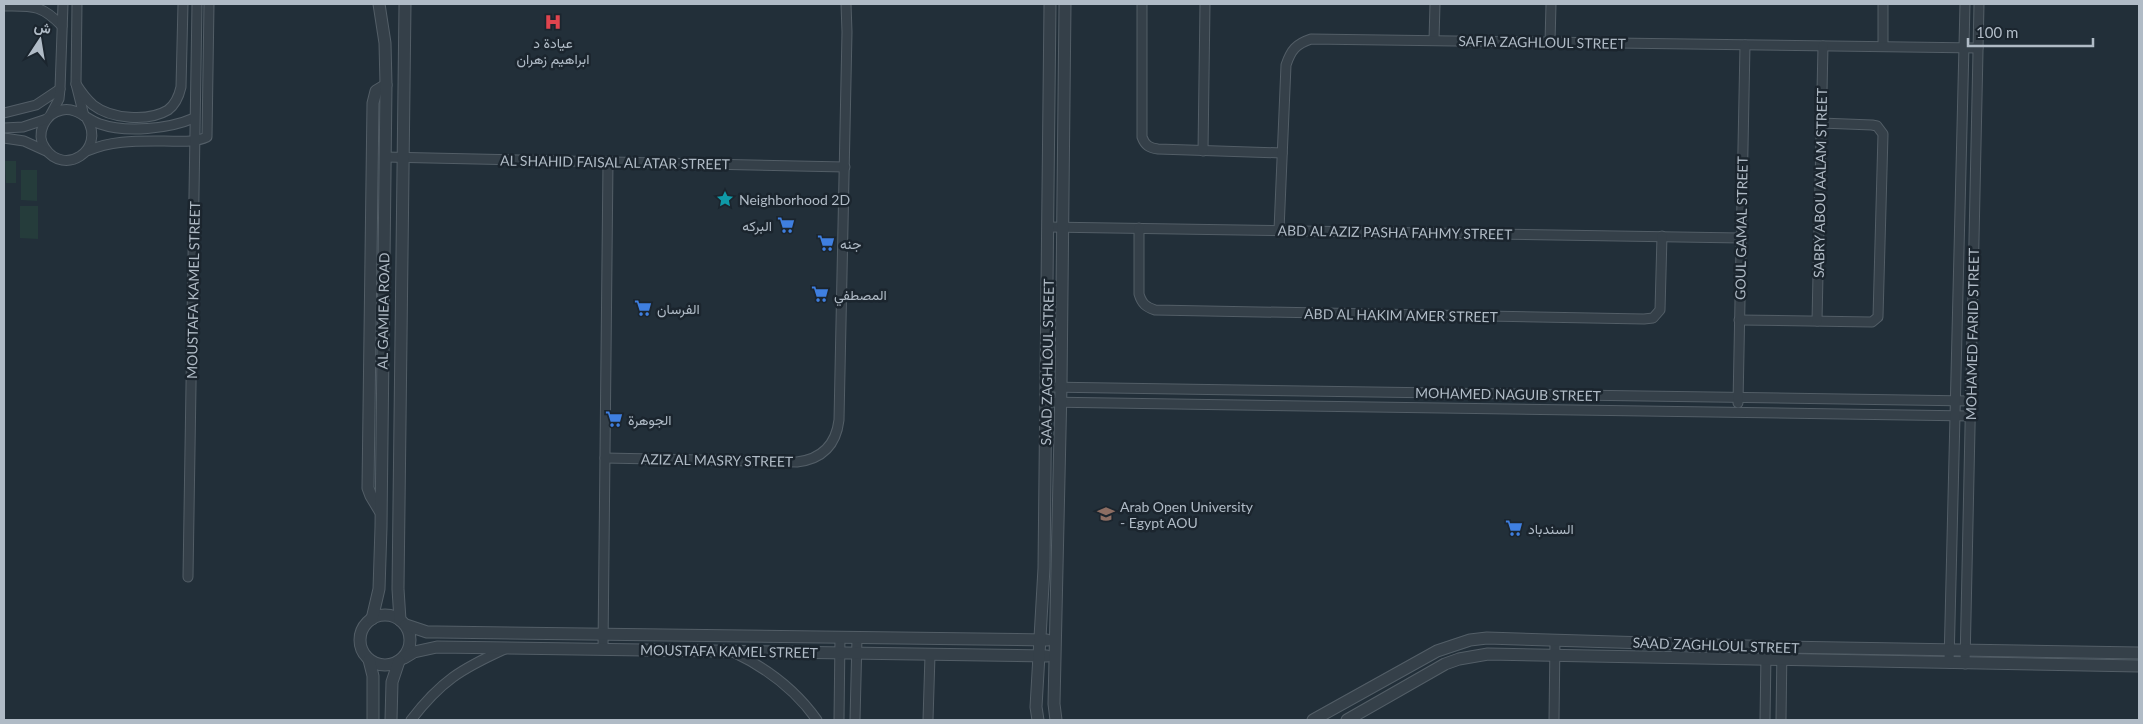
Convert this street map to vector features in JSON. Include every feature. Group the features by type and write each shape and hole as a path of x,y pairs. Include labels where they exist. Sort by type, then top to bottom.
{"street":[{"path":"48,152 41,138 42,126 59,99 63,4"},
{"path":"77,4 76,84 85,117 92,131 92,138 87,151"},
{"path":"76,84 94,105 106,112 145,116 167,110 179,96 181,87 183,4"},
{"name":"MOUSTAFA KAMEL STREET","path":"188,577 193,140 197,4"},
{"name":"AL GAMIEA ROAD","path":"372,618 379,589 384,266 386,85 384,35 379,4"},
{"name":"AL GAMIEA ROAD","path":"403,622 398,583 405,4"},
{"name":"AZIZ AL MASRY STREET","path":"605,458 797,462 808,461 818,457 832,444 838,431 839,420 848,32 846,4"},
{"name":"SAAD ZAGHLOUL STREET","path":"1038,720 1036,707 1041,640 1046,402 1050,4"},
{"name":"SAAD ZAGHLOUL STREET","path":"1056,720 1065,4"},
{"path":"1142,4 1142,136 1144,143 1150,148 1282,153"},
{"path":"1202,151 1205,4"},
{"path":"1434,40 1435,4"},
{"path":"1550,42 1551,4"},
{"path":"1883,46 1884,4"},
{"name":"MOHAMED FARID STREET","path":"1949,663 1965,4"},
{"name":"MOHAMED FARID STREET","path":"1965,664 1979,4"},
{"path":"4,6 36,5 62,26"},
{"path":"4,138 24,141 48,152 54,157 68,161 76,159 87,151 99,146 124,141 193,140 207,137 211,6"},
{"name":"SAFIA ZAGHLOUL STREET","path":"1279,230 1286,64 1290,53 1298,44 1311,39 1978,48"},
{"name":"GOUL GAMAL STREET","path":"1737,411 1745,44"},
{"name":"SABRY ABOU AALAM STREET","path":"1817,321 1823,46"},
{"path":"380,511 370,496 368,488 373,103 376,91 386,85"},
{"path":"4,113 36,105 60,89"},
{"path":"4,128 24,127 48,118 61,110 69,110 102,125 134,128 169,127 194,118"},
{"path":"1739,320 1872,322 1876,320 1879,312 1883,134 1877,126 1821,123"},
{"name":"AL SHAHID FAISAL AL ATAR STREET","path":"385,157 845,167"},
{"path":"603,650 608,162"},
{"name":"ABD AL AZIZ PASHA FAHMY STREET","path":"1048,227 1741,238"},
{"name":"ABD AL HAKIM AMER STREET","path":"1139,228 1139,294 1141,302 1147,308 1155,310 1624,319 1649,319 1660,310 1662,236"},
{"path":"384,266 402,266"},
{"name":"MOHAMED NAGUIB STREET","path":"1046,387 1970,401"},
{"path":"1267,390 1267,404"},
{"name":"MOHAMED NAGUIB STREET","path":"1046,402 1970,416"},
{"path":"391,720 392,682 410,645 410,638 403,622 389,615 372,618 364,627 360,639 362,652 369,660 384,666 402,659"},
{"name":"MOUSTAFA KAMEL STREET","path":"403,622 426,632 1056,640"},
{"path":"839,720 840,637"},
{"path":"855,720 857,638"},
{"name":"SAAD ZAGHLOUL STREET","path":"1313,720 1437,651 1453,644 1487,638 1782,647 2139,653"},
{"path":"1022,640 1025,651 1022,656"},
{"path":"1554,720 1555,640"},
{"path":"1765,720 1766,646"},
{"name":"MOUSTAFA KAMEL STREET","path":"402,659 414,652 437,647 1056,656"},
{"path":"1781,720 1782,647"},
{"path":"411,720 425,702 462,669 507,648"},
{"path":"733,652 759,665 784,683 798,696 817,720"},
{"path":"928,720 930,654"},
{"name":"SAAD ZAGHLOUL STREET","path":"1347,720 1445,664 1459,659 1488,654 2139,666"},
{"path":"369,660 374,684 373,720"}],"green space":[{"path":"5,161 16,161 16,183 6,183"},
{"path":"21,170 37,170 37,201 21,200"},
{"path":"20,206 38,206 38,239 20,238"}],"place":[{"name":"عيادة د ابراهيم زهران","path":"553,22"},
{"name":"Neighborhood 2D","path":"725,199"},
{"name":"البركه","path":"786,225"},
{"name":"جنه","path":"826,243"},
{"name":"المصطفي","path":"820,294"},
{"name":"الفرسان","path":"643,308"},
{"name":"الجوهرة","path":"614,419"},
{"name":"Arab Open University - Egypt AOU","path":"1106,514"},
{"name":"السندباد","path":"1514,528"}]}
